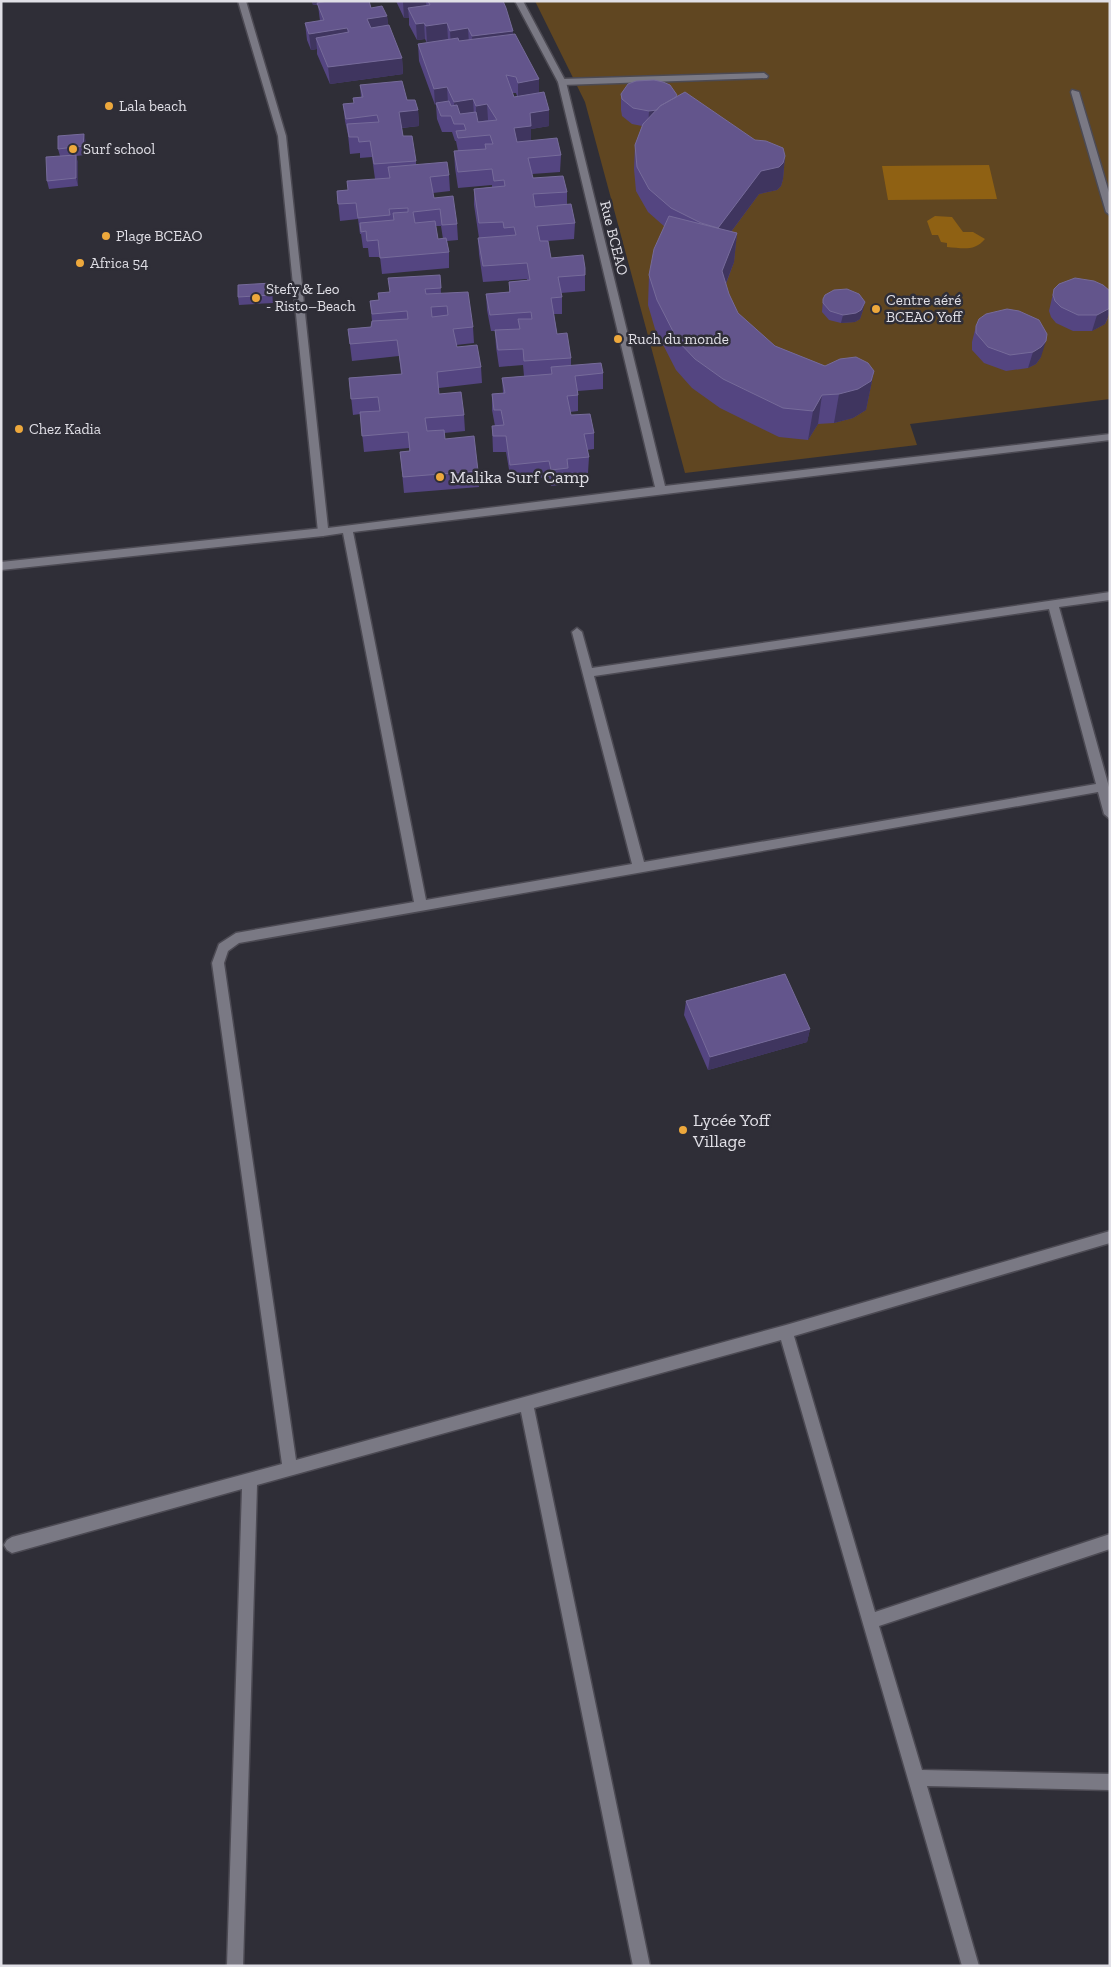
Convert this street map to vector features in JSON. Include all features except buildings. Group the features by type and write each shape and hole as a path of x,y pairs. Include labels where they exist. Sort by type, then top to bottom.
{"street":[{"path":"242,1 282,136 323,532"},
{"name":"Rue BCEAO","path":"519,1 562,82 661,490"},
{"path":"562,82 764,76"},
{"path":"1075,92 1110,212"},
{"path":"1,566 323,532 1110,437"},
{"path":"348,529 421,905"},
{"path":"588,673 1110,596"},
{"path":"1053,605 1110,814"},
{"path":"577,632 639,867"},
{"path":"290,1468 218,963 223,948 236,938 1103,787"},
{"path":"12,1545 786,1332 1110,1237"},
{"path":"786,1332 971,1966"},
{"path":"526,1403 642,1966"},
{"path":"236,1966 250,1480"},
{"path":"871,1621 1110,1541"},
{"path":"916,1778 1110,1782"}],"shaded area":[{"name":"Centre aéré BCEAO Yoff","path":"535,1 1110,1 1110,399 910,424 917,445 685,473 585,102"},
{"path":"989,165 997,199 888,200 882,166"},
{"path":"935,216 952,217 963,232 973,232 985,239 972,248 947,247 947,243 941,242 938,235 932,235 927,221"}],"place":[{"name":"Lala beach","path":"109,106"},
{"name":"Surf school","path":"73,149"},
{"name":"Plage BCEAO","path":"106,236"},
{"name":"Africa 54","path":"80,263"},
{"name":"Stefy & Leo - Risto–Beach","path":"256,298"},
{"name":"Centre aéré BCEAO Yoff","path":"876,309"},
{"name":"Ruch du monde","path":"618,339"},
{"name":"Chez Kadia","path":"19,429"},
{"name":"Malika Surf Camp","path":"440,477"},
{"name":"Lycée Yoff Village","path":"683,1130"}]}
